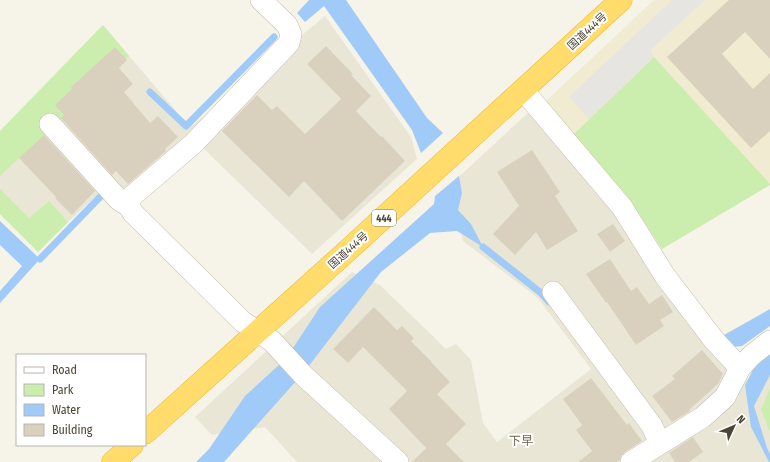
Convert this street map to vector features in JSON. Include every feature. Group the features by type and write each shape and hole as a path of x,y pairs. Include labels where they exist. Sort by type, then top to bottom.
{"highway":[{"name":"国道444号","path":"146,432 346,252 621,0"},
{"path":"113,462 131,446"}],"street":[{"path":"129,206 131,197 193,144 289,44 291,34 287,25 261,0"},
{"path":"523,90 622,207 664,276 714,340 740,368"},
{"path":"50,124 119,200 129,206 133,214 243,322 272,341 303,374 398,462"},
{"path":"552,292 652,426 660,444"},
{"path":"638,460 660,444 704,417 725,398 740,368 752,354 770,341"}],"shaded area":[{"path":"654,0 770,0 770,185 662,249 630,200 545,102"},
{"path":"672,0 705,0 650,50 654,57 589,119 569,97"},
{"path":"325,16 411,137 417,159 312,254 203,148 139,204 98,194 38,252 0,214 0,131 103,25 182,118 193,125"},
{"path":"530,111 615,210 743,381 770,373 770,462 297,462 265,427 212,435 195,417 352,272 380,285 446,349 456,344 471,360 483,423 497,442 591,369 538,298 463,241 450,185"}],"green space":[{"path":"103,25 129,56 0,176 0,131"},
{"path":"654,57 770,184 662,249 630,200 573,135"},
{"path":"0,189 29,218 49,201 68,222 38,252 0,214"},
{"path":"770,388 770,432 761,409"}],"water":[{"path":"309,0 346,0 427,118 443,133 421,153 412,130 324,6 305,22 297,13"},
{"path":"459,176 462,193 458,210 471,224 483,247 457,231 430,233 381,272 308,367 291,351 320,307 434,204 435,196"},
{"path":"0,221 40,259 0,303 0,291 22,266 0,245"},
{"path":"770,309 770,326 742,346 733,347 724,335"},
{"path":"770,354 770,375 754,406 770,454 769,462 751,427 745,385 756,364"},
{"path":"280,364 297,380 224,462 196,462 209,449 245,396"}],"building":[{"path":"729,0 770,0 770,59 745,32 722,54 753,89 770,73 770,131 751,148 667,57"},
{"path":"326,46 353,74 351,75 371,96 356,111 405,161 342,221 304,181 289,197 222,131 257,95 272,110 277,106 305,134 341,99 307,64"},
{"path":"115,47 127,60 119,68 133,84 124,92 150,123 158,116 178,137 165,149 166,151 128,184 116,171 112,175 61,118 64,115 55,105 72,89 71,87"},
{"path":"44,135 95,191 72,215 19,158"},
{"path":"532,150 560,192 555,196 578,231 547,250 536,232 515,255 493,234 519,206 497,172"},
{"path":"613,224 625,241 610,252 597,234"},
{"path":"610,259 631,291 637,287 649,304 662,295 673,312 660,320 664,326 636,345 586,274"},
{"path":"374,307 397,330 402,326 414,338 411,341 450,382 437,394 466,424 446,444 464,462 412,462 426,448 389,409 407,391 363,347 348,363 333,349"},
{"path":"702,350 723,374 718,384 689,410 690,411 672,422 652,396 675,379 672,376"},
{"path":"591,378 627,425 629,423 642,441 625,452 617,462 578,462 592,451 576,430 582,425 563,399"},
{"path":"693,437 703,452 689,462 675,462 669,453"}],"waterway":[{"path":"150,92 186,126 274,37"},
{"path":"40,259 101,196"},
{"path":"483,247 541,293 549,302"}],"district":[{"name":"下早","path":"521,441"}]}
